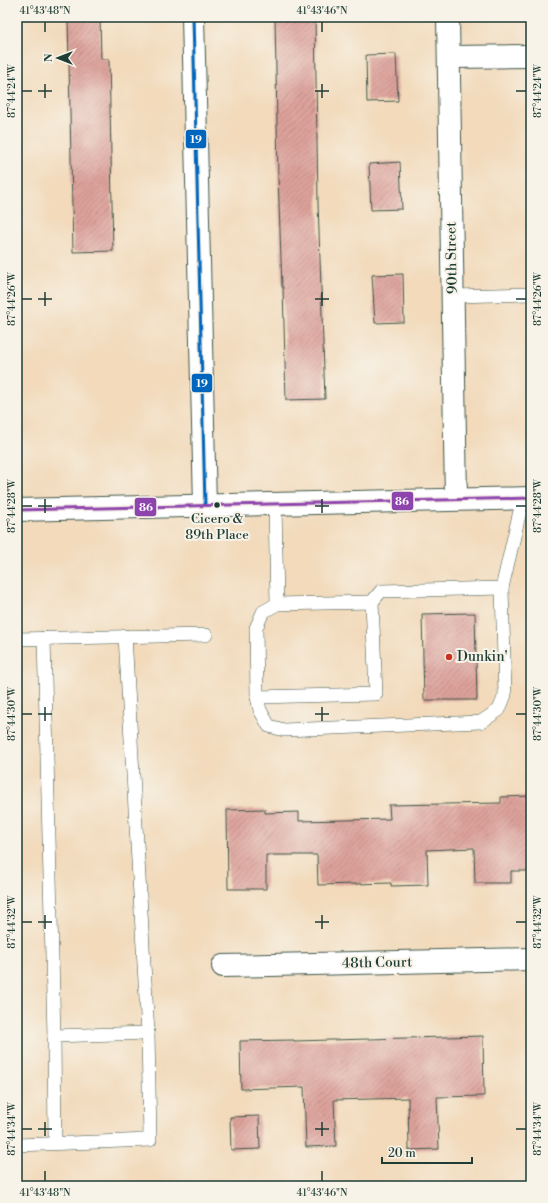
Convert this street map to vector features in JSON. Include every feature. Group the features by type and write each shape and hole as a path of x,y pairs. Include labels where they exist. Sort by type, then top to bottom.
{"street":[{"path":"193,17 205,505"},
{"name":"90th Street","path":"448,17 456,499"},
{"path":"449,57 531,56"},
{"path":"17,510 527,498"},
{"name":"48th Court","path":"223,966 531,959"}],"lane":[{"path":"453,296 531,294"},
{"path":"372,602 277,604 263,612 256,628 257,696 260,710 269,726 284,730 481,722 499,710 505,695 502,588 527,498"},
{"path":"275,504 277,604"},
{"path":"257,696 376,694 372,602 381,591 502,588"},
{"path":"17,639 206,635"},
{"path":"17,1145 150,1140 148,1033 125,636"},
{"path":"44,638 54,1036 55,1143"},
{"path":"54,1036 148,1033"}],"building":[{"path":"68,17 100,17 101,59 109,59 113,251 73,252"},
{"path":"275,17 315,17 318,203 325,399 286,400 278,175"},
{"path":"396,54 398,101 367,102 366,55"},
{"path":"400,162 402,209 371,210 369,164"},
{"path":"403,274 404,322 375,323 372,275"},
{"name":"Dunkin'","path":"475,613 477,700 424,700 422,614"},
{"path":"531,796 531,871 511,871 511,883 475,883 474,848 427,850 428,885 391,886 391,883 318,885 317,855 266,855 266,889 228,889 227,810 265,809 265,813 299,812 299,821 390,819 389,805 501,803 501,797"},
{"path":"483,1036 484,1096 437,1097 439,1149 409,1150 408,1098 334,1100 336,1146 306,1147 304,1087 241,1089 240,1041"},
{"path":"259,1116 260,1149 231,1150 230,1117"}],"transit line":[{"name":"19","path":"193,17 205,505"},
{"name":"86","path":"17,510 531,498"}],"place":[{"name":"Cicero & 89th Place","path":"217,505"},
{"name":"Dunkin'","path":"449,657"}]}
